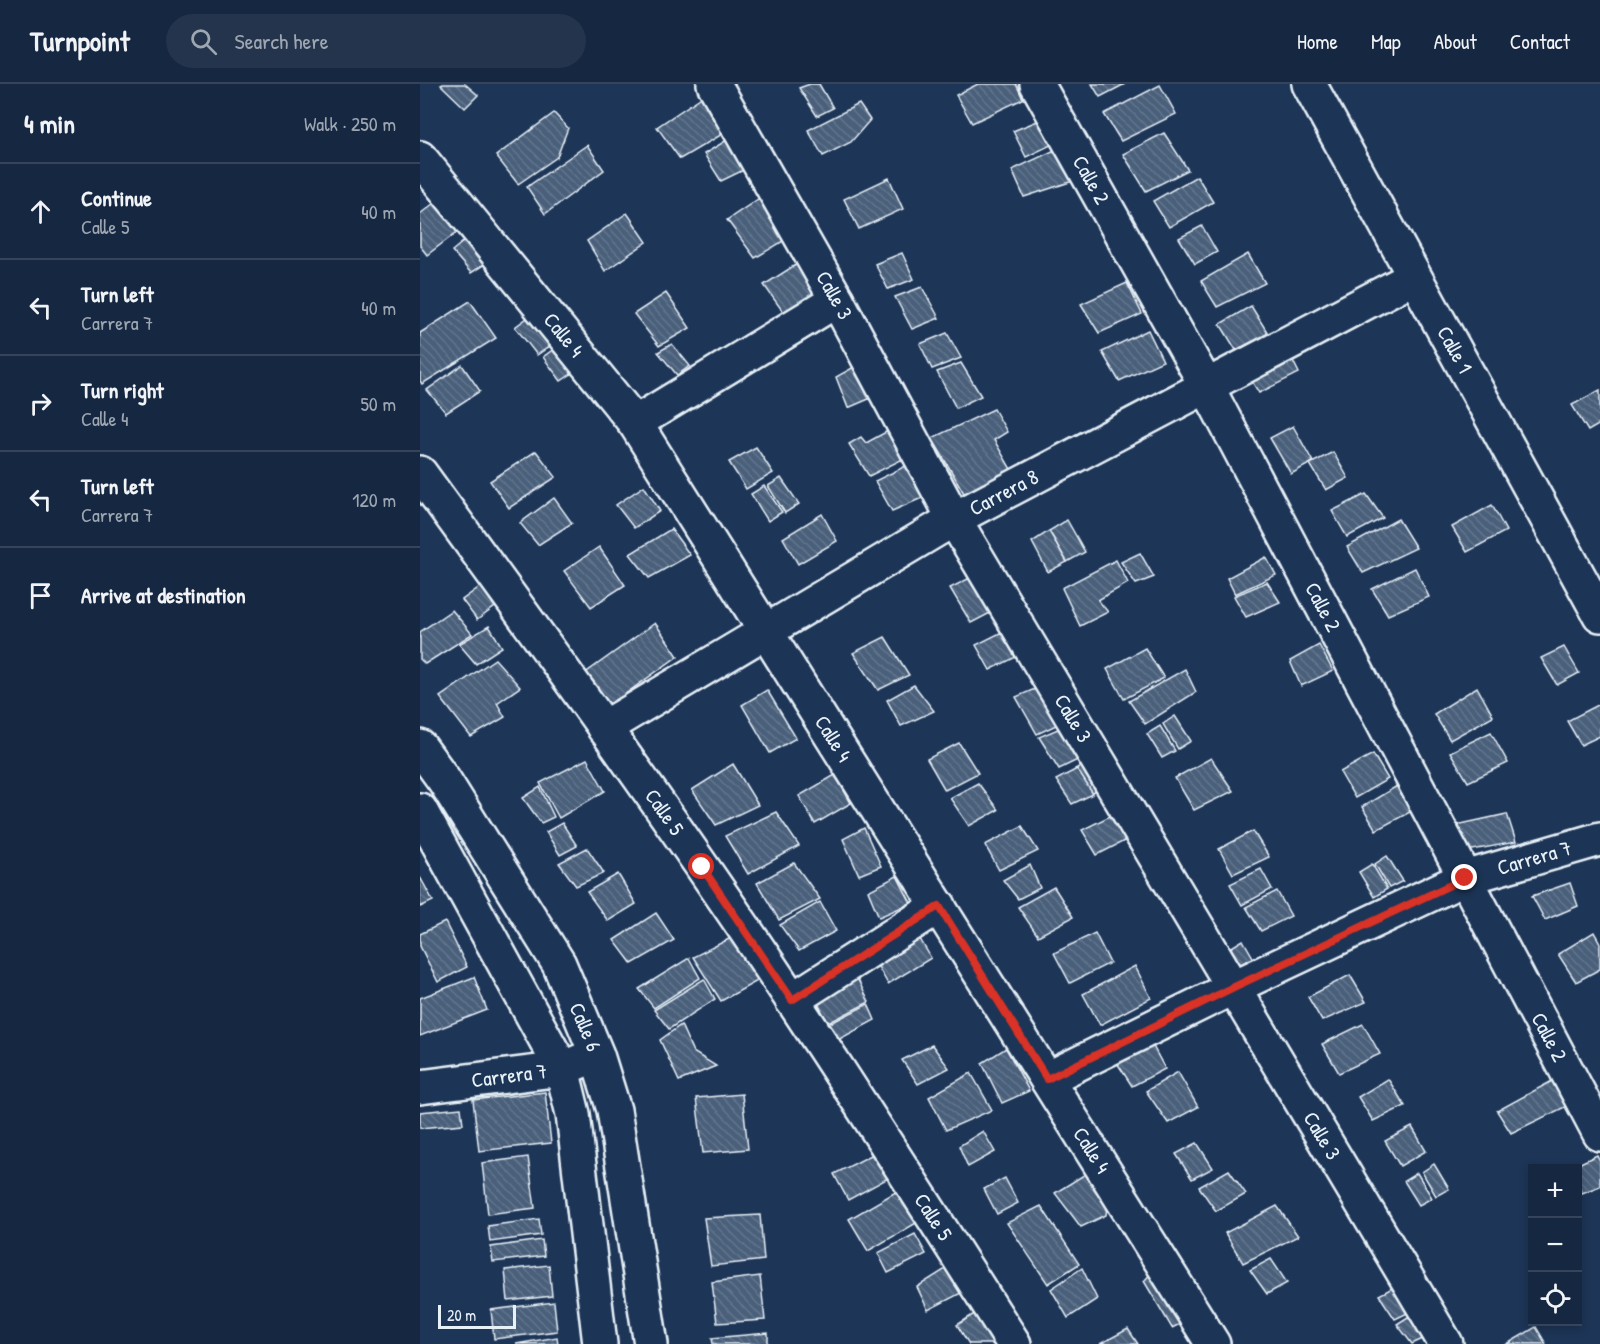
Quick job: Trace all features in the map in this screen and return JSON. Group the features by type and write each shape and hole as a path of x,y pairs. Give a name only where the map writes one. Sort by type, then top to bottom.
{"street":[{"name":"Calle 3","path":"714,84 837,300 954,519 1446,1344"},
{"name":"Calle 2","path":"1037,84 1206,385 1600,1134"},
{"name":"Calle 1","path":"1309,84 1600,615"},
{"name":"Calle 4","path":"420,158 635,423 1213,1344"},
{"name":"Carrera 8","path":"604,728 954,519 1414,278"},
{"path":"635,423 837,300"},
{"name":"Calle 5","path":"420,473 604,728 792,1000 1014,1344"},
{"name":"Calle 6","path":"420,747 444,780 559,964 597,1055 614,1110 651,1344"},
{"name":"Calle 6","path":"420,810 562,1069 573,1114 600,1344"},
{"name":"Carrera 7","path":"1047,1079 1234,987 1465,878 1600,839"},
{"path":"792,1000 939,906"},
{"name":"Carrera 7","path":"420,1088 562,1069 597,1055"}],"building":[{"path":"465,84 478,95 465,108 441,85"},
{"path":"819,84 833,108 817,116 799,88"},
{"path":"978,84 1016,84 1023,99 972,123 956,95"},
{"path":"1092,84 1125,84 1100,97"},
{"path":"1160,85 1176,114 1121,141 1104,114"},
{"path":"706,94 726,132 680,159 657,127"},
{"path":"859,104 870,120 851,142 823,156 808,130"},
{"path":"554,113 568,128 557,157 518,184 496,156"},
{"path":"1040,120 1051,145 1026,157 1013,131"},
{"path":"1164,133 1188,170 1146,191 1123,154"},
{"path":"732,137 752,166 721,181 704,154"},
{"path":"587,145 604,170 545,214 527,187"},
{"path":"1057,149 1073,181 1024,197 1012,170"},
{"path":"1197,176 1213,202 1169,227 1153,201"},
{"path":"889,178 903,209 859,229 844,199"},
{"path":"764,195 790,237 755,258 727,220"},
{"path":"443,196 465,226 427,255 420,246 420,214"},
{"path":"627,213 647,242 605,271 587,241"},
{"path":"1202,226 1217,252 1195,264 1179,238"},
{"path":"475,232 494,258 471,273 452,251"},
{"path":"902,253 914,279 888,289 875,264"},
{"path":"1248,254 1265,283 1217,307 1201,281"},
{"path":"803,260 823,289 784,313 764,285"},
{"path":"1127,283 1142,314 1099,333 1081,304"},
{"path":"922,287 939,318 912,329 895,297"},
{"path":"666,293 690,328 659,346 634,314"},
{"path":"470,301 496,338 422,384 420,381 420,333"},
{"path":"1251,306 1269,335 1236,350 1220,324"},
{"path":"538,310 560,339 537,355 515,327"},
{"path":"1148,330 1163,361 1119,381 1102,352"},
{"path":"947,333 961,358 932,369 920,344"},
{"path":"562,343 580,368 561,381 543,357"},
{"path":"1284,343 1299,373 1259,393 1243,367"},
{"path":"672,344 690,366 677,375 658,352"},
{"path":"863,362 878,395 848,408 836,377"},
{"path":"961,363 981,396 956,408 937,372"},
{"path":"462,365 480,391 446,413 427,390"},
{"path":"1600,390 1600,424 1588,431 1572,405"},
{"path":"994,409 1007,432 994,440 1015,476 965,495 932,438"},
{"path":"897,426 911,455 869,476 849,444 861,437 866,443"},
{"path":"1293,426 1313,462 1291,474 1270,438"},
{"path":"756,447 773,473 746,489 729,462"},
{"path":"536,451 556,477 509,508 490,481"},
{"path":"1333,452 1348,478 1326,490 1310,464"},
{"path":"916,461 931,494 892,511 875,481"},
{"path":"781,478 799,504 785,513 768,486"},
{"path":"644,486 660,511 634,528 616,505"},
{"path":"764,486 782,512 768,521 751,494"},
{"path":"1366,494 1383,518 1347,537 1332,511"},
{"path":"554,498 572,523 538,545 520,523"},
{"path":"1492,505 1506,531 1467,552 1452,527"},
{"path":"822,514 837,541 798,564 783,538"},
{"path":"1398,519 1416,548 1363,573 1347,547"},
{"path":"1067,520 1085,552 1067,562 1049,531"},
{"path":"671,529 690,555 649,578 630,554"},
{"path":"1049,531 1067,562 1048,572 1032,542"},
{"path":"599,547 625,585 591,607 564,571"},
{"path":"1140,553 1154,577 1136,584 1121,562"},
{"path":"1266,557 1276,575 1235,594 1227,578"},
{"path":"1116,560 1128,583 1098,600 1108,612 1080,626 1062,588"},
{"path":"1415,568 1429,597 1388,615 1372,589"},
{"path":"980,573 1000,608 971,623 950,588"},
{"path":"1267,582 1280,602 1246,617 1234,596"},
{"path":"481,586 495,607 477,620 462,600"},
{"path":"452,610 472,634 425,664 420,659 420,632"},
{"path":"655,623 678,656 607,707 584,674"},
{"path":"489,626 502,647 476,664 459,644"},
{"path":"1014,626 1030,650 990,670 976,645"},
{"path":"885,637 909,675 878,690 853,653"},
{"path":"1319,645 1333,671 1301,686 1290,661"},
{"path":"1564,647 1579,673 1557,685 1541,658"},
{"path":"1145,648 1164,678 1124,699 1107,669"},
{"path":"495,659 520,687 497,703 505,717 471,737 440,697"},
{"path":"1185,669 1196,692 1145,724 1129,701"},
{"path":"1049,683 1067,720 1037,734 1016,697"},
{"path":"914,685 934,711 901,726 887,700"},
{"path":"1477,687 1493,716 1450,740 1434,714"},
{"path":"767,690 796,738 770,753 742,705"},
{"path":"1600,704 1600,736 1581,745 1567,721"},
{"path":"1175,716 1191,741 1178,749 1163,724"},
{"path":"1072,723 1090,754 1059,769 1039,737"},
{"path":"1160,726 1175,751 1162,758 1147,734"},
{"path":"1491,732 1508,763 1468,782 1450,752"},
{"path":"959,743 978,773 945,790 927,759"},
{"path":"1373,754 1388,779 1355,798 1340,772"},
{"path":"1096,758 1112,783 1091,794 1075,769"},
{"path":"1211,758 1233,791 1194,810 1175,778"},
{"path":"587,759 605,791 559,818 540,783"},
{"path":"733,764 758,805 716,825 692,790"},
{"path":"1077,769 1093,794 1072,804 1056,780"},
{"path":"835,775 851,803 815,824 799,796"},
{"path":"978,783 998,810 969,826 950,798"},
{"path":"1397,786 1412,811 1376,830 1362,807"},
{"path":"540,787 554,817 541,823 523,798"},
{"path":"1120,811 1136,835 1097,855 1082,830"},
{"path":"776,812 799,846 748,874 725,836"},
{"path":"1507,814 1516,842 1462,852 1456,825"},
{"path":"562,823 577,846 560,855 546,832"},
{"path":"1022,826 1038,851 999,870 985,845"},
{"path":"864,828 881,866 859,875 843,839"},
{"path":"1253,831 1269,857 1233,874 1219,849"},
{"path":"587,848 604,873 576,886 559,863"},
{"path":"1387,856 1403,881 1389,888 1375,864"},
{"path":"794,863 820,899 779,920 757,883"},
{"path":"1372,864 1387,889 1374,897 1359,872"},
{"path":"1030,865 1040,888 1018,899 1003,880"},
{"path":"1261,869 1272,889 1242,905 1230,884"},
{"path":"618,874 636,904 608,921 587,892"},
{"path":"897,876 911,903 879,917 868,891"},
{"path":"420,877 433,901 420,907"},
{"path":"1570,883 1578,906 1545,920 1532,896"},
{"path":"1054,887 1073,917 1038,936 1018,907"},
{"path":"1277,891 1291,916 1261,931 1246,907"},
{"path":"820,902 836,931 799,951 780,925"},
{"path":"656,913 674,940 632,964 614,940"},
{"path":"445,922 467,967 438,982 420,946 420,934"},
{"path":"916,932 931,958 888,984 873,958"},
{"path":"1594,932 1600,943 1600,969 1576,982 1558,954"},
{"path":"1095,933 1110,963 1070,983 1054,953"},
{"path":"733,937 761,979 721,1001 693,957"},
{"path":"1243,940 1258,966 1245,973 1230,948"},
{"path":"689,958 700,978 654,1008 639,989"},
{"path":"1135,966 1151,998 1100,1025 1083,994"},
{"path":"853,970 869,1002 828,1023 813,994"},
{"path":"1350,975 1366,1002 1322,1021 1308,997"},
{"path":"474,977 487,1010 420,1036 420,998"},
{"path":"704,979 715,999 669,1029 654,1010"},
{"path":"868,1004 875,1020 836,1041 829,1024"},
{"path":"1363,1024 1380,1054 1339,1073 1322,1044"},
{"path":"681,1025 693,1052 716,1066 679,1081 660,1040"},
{"path":"1147,1035 1165,1069 1132,1086 1112,1055"},
{"path":"932,1045 949,1068 918,1084 902,1060"},
{"path":"1006,1048 1029,1091 1002,1103 982,1063"},
{"path":"1178,1072 1198,1107 1168,1123 1146,1091"},
{"path":"971,1073 992,1110 946,1130 929,1097"},
{"path":"1388,1079 1405,1106 1373,1121 1358,1097"},
{"path":"1554,1080 1569,1105 1511,1133 1497,1111"},
{"path":"545,1092 551,1143 479,1151 473,1100"},
{"path":"742,1094 748,1149 703,1153 696,1098"},
{"path":"461,1108 463,1124 420,1128 420,1112"},
{"path":"1412,1127 1426,1151 1400,1166 1385,1141"},
{"path":"983,1131 995,1152 968,1167 959,1146"},
{"path":"1197,1143 1213,1168 1192,1179 1176,1154"},
{"path":"879,1151 892,1176 848,1200 834,1174"},
{"path":"1597,1155 1600,1161 1600,1186 1582,1193 1582,1164 1578,1164"},
{"path":"528,1157 535,1208 488,1214 482,1163"},
{"path":"1434,1164 1449,1189 1436,1196 1422,1172"},
{"path":"1095,1168 1109,1189 1106,1215 1081,1227 1055,1193"},
{"path":"1229,1170 1246,1194 1216,1211 1199,1187"},
{"path":"1417,1173 1432,1198 1419,1205 1404,1181"},
{"path":"1005,1178 1018,1203 997,1214 984,1189"},
{"path":"906,1186 925,1218 868,1251 849,1219"},
{"path":"1041,1206 1079,1264 1048,1284 1007,1223"},
{"path":"1277,1206 1298,1236 1243,1263 1225,1233"},
{"path":"760,1215 764,1260 711,1266 704,1218"},
{"path":"539,1219 541,1235 490,1242 488,1226"},
{"path":"915,1234 926,1254 888,1273 878,1253"},
{"path":"542,1240 544,1256 493,1262 491,1247"},
{"path":"1271,1259 1287,1283 1267,1294 1250,1270"},
{"path":"549,1265 552,1296 508,1301 505,1270"},
{"path":"952,1265 965,1291 928,1310 917,1287"},
{"path":"1082,1268 1097,1299 1068,1318 1051,1289"},
{"path":"1155,1269 1186,1321 1172,1328 1144,1281"},
{"path":"760,1276 765,1320 717,1323 712,1282"},
{"path":"1400,1284 1416,1309 1395,1319 1379,1295"},
{"path":"554,1302 557,1331 494,1339 491,1310"},
{"path":"1422,1308 1438,1332 1412,1344 1397,1324"},
{"path":"982,1309 1001,1344 969,1344 957,1325"},
{"path":"1536,1327 1546,1344 1507,1344"},
{"path":"1128,1329 1138,1344 1100,1344"},
{"path":"768,1333 768,1344 713,1344 712,1338"},
{"path":"557,1337 558,1344 516,1344"}],"route":[{"path":"702,867 792,1000 939,906 1047,1079 1234,987 1465,878"}]}
